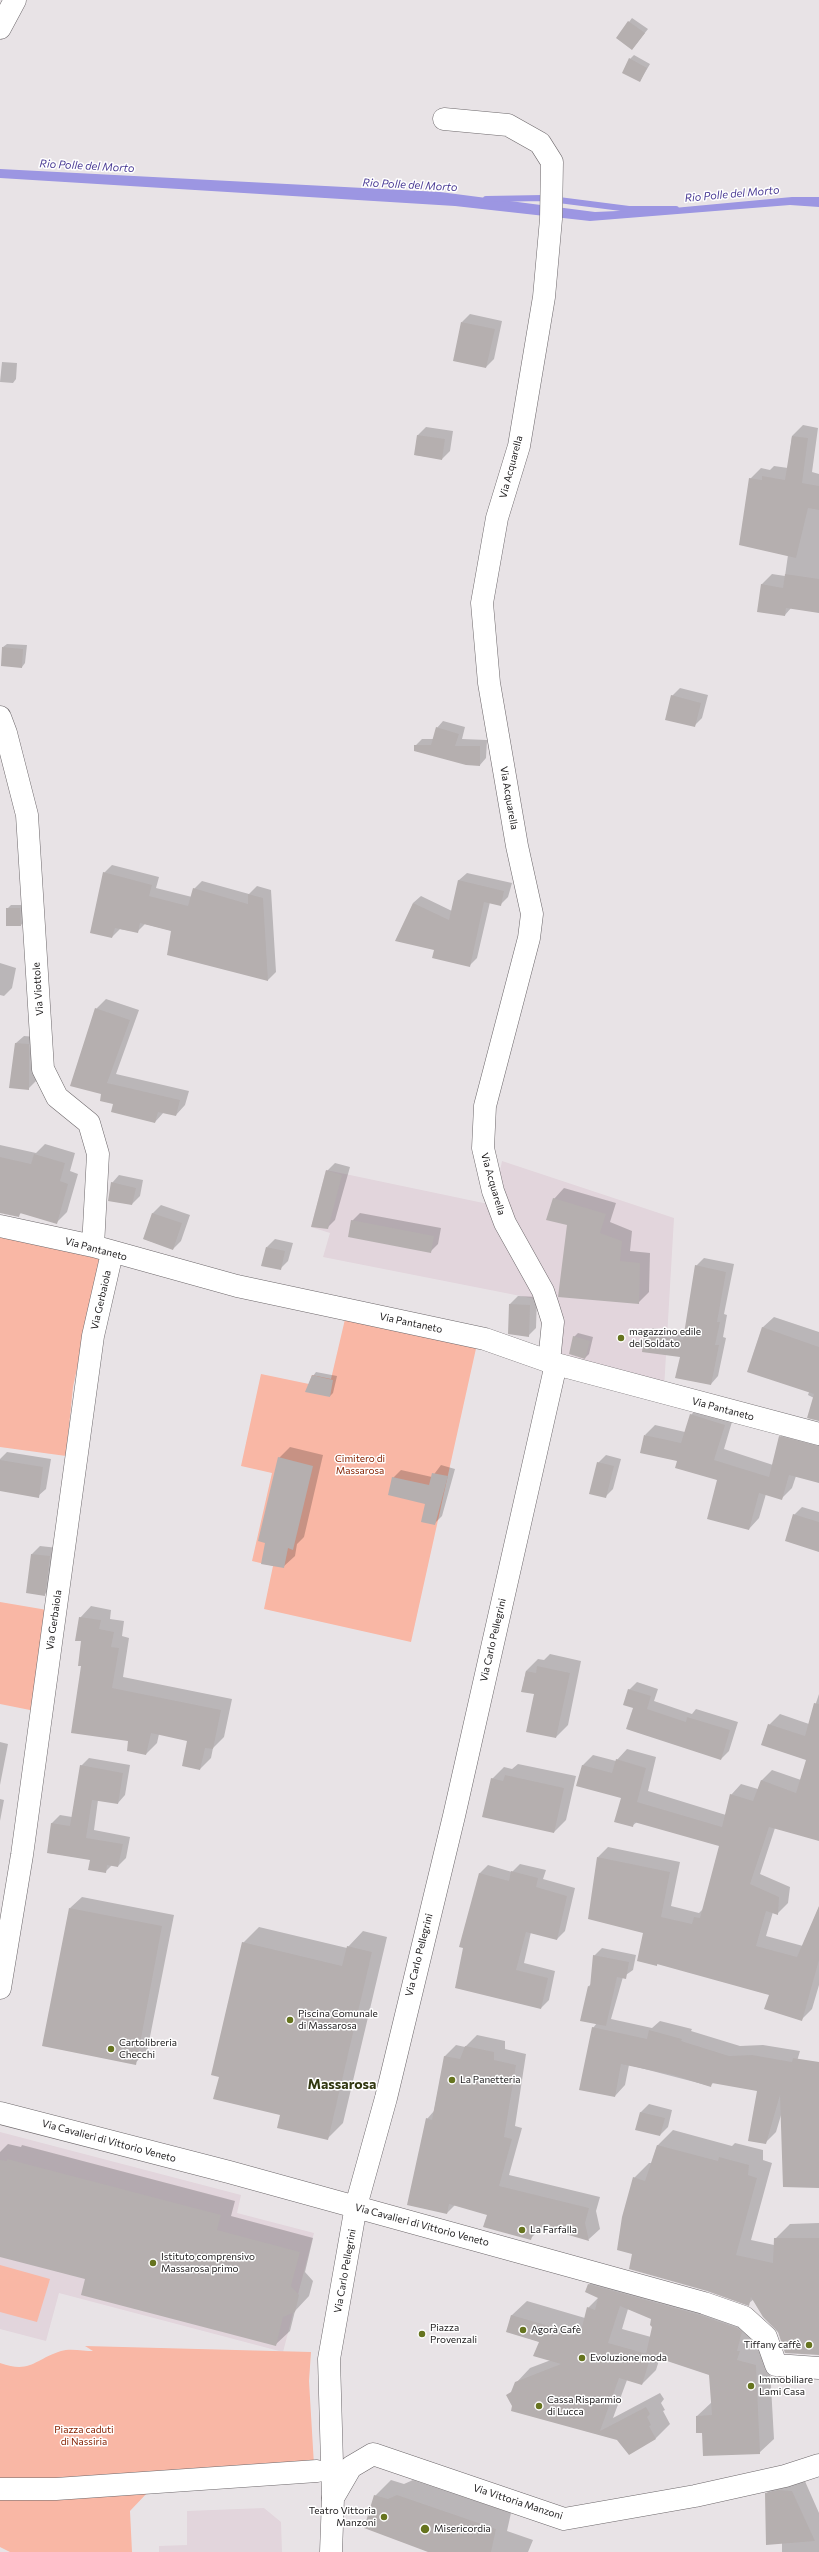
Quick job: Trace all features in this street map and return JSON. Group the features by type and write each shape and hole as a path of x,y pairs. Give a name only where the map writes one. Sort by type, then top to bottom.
{"street":[{"path":"0,28 15,0"},
{"name":"Via Acquarella","path":"444,119 508,125 540,143 552,162 551,219 544,297 519,446 497,518 482,603 489,683 517,846 532,914 529,938 484,1106 483,1148 493,1191 505,1223 543,1292 548,1306 553,1322 553,1363"},
{"name":"Via Viottole","path":"0,717 6,733 27,815 43,1069 57,1097 89,1123 98,1154 102,1250"},
{"name":"Via Pantaneto","path":"0,1226 102,1250 237,1286 485,1339 553,1363 819,1434"},
{"name":"Via Gerbaiola","path":"0,1988 22,1855 93,1336 102,1250"},
{"name":"Via Carlo Pellegrini","path":"331,2552 333,2498 330,2359 356,2206 386,2098 454,1816 553,1363"},
{"name":"Via Cavalieri di Vittorio Veneto","path":"0,2112 356,2206 731,2312 744,2317 766,2337 776,2365 819,2368"},
{"name":"Via Vittoria Manzoni","path":"333,2498 351,2467 372,2454 564,2519 723,2490 785,2476 819,2465"},
{"path":"0,2489 56,2489 317,2471"}],"shaded area":[{"path":"0,169 440,192 595,212 663,209 792,197 819,197 819,207 790,205 590,221 455,206 0,178"},
{"path":"502,1161 674,1218 664,1389 560,1357 556,1303 323,1257 330,1233 311,1227 326,1170 493,1205"},
{"name":"Istituto comprensivo Massarosa primo","path":"0,2132 241,2195 237,2213 314,2233 283,2352 59,2293 46,2341 0,2329"},
{"path":"264,2508 281,2522 282,2552 159,2552 159,2546 187,2545 187,2511"}],"green space":[{"path":"0,1234 101,1258 73,1387 66,1456 0,1447"},
{"name":"Cimitero di Massarosa","path":"346,1315 477,1344 411,1642 264,1609 273,1566 252,1561 272,1473 241,1466 261,1374 309,1384 312,1375 331,1379"},
{"path":"0,1602 53,1611 35,1711 0,1704"},
{"path":"0,2265 50,2279 37,2322 0,2312"},
{"name":"Piazza caduti di Nassiria","path":"85,2346 311,2352 309,2381 315,2482 148,2492 130,2511 132,2552 10,2552 0,2547 0,2363 19,2367 32,2364 52,2354 65,2350 93,2351"}],"building":[{"path":"628,21 645,33 632,50 616,38"},
{"path":"629,58 647,68 640,82 622,73"},
{"path":"461,322 495,329 486,368 453,361"},
{"path":"417,435 445,439 442,460 414,455"},
{"path":"792,436 808,438 802,483 819,486 819,510 808,508 796,558 739,545 749,478 762,480 762,476 785,480"},
{"path":"785,574 819,579 819,613 786,608 785,616 757,612 761,584 783,588"},
{"path":"2,647 23,649 22,668 1,666"},
{"path":"671,695 701,703 695,727 665,720"},
{"path":"436,727 459,734 455,746 480,746 480,766 466,765 414,751 414,745 431,745"},
{"path":"103,872 152,885 149,896 188,906 193,888 248,904 248,894 263,898 268,981 167,955 171,931 140,923 138,933 115,928 112,938 90,933"},
{"path":"458,880 504,891 501,906 484,902 470,967 432,958 434,950 395,941 413,903 449,920"},
{"path":"6,908 20,908 21,926 6,926"},
{"path":"95,1008 130,1020 107,1083 180,1100 176,1116 158,1112 155,1123 111,1112 113,1104 100,1101 101,1094 70,1086"},
{"path":"15,1043 29,1044 29,1090 9,1088"},
{"path":"34,1154 65,1163 60,1181 68,1184 57,1224 20,1213 19,1217 0,1213 0,1157 31,1164"},
{"path":"326,1170 342,1175 328,1229 311,1227"},
{"path":"111,1182 136,1188 132,1205 108,1201"},
{"path":"553,1198 606,1214 600,1233 622,1241 620,1261 640,1263 639,1304 558,1297 567,1225 546,1220"},
{"path":"152,1213 182,1223 173,1250 143,1239"},
{"path":"351,1220 434,1236 431,1253 348,1237"},
{"path":"266,1247 285,1251 281,1270 261,1266"},
{"path":"695,1265 726,1272 717,1322 720,1322 715,1345 719,1345 711,1385 675,1378 680,1357 642,1352 644,1335 683,1340"},
{"path":"509,1304 530,1305 529,1337 508,1334"},
{"path":"762,1327 819,1347 819,1421 807,1418 814,1394 747,1372"},
{"path":"573,1336 590,1341 585,1359 569,1354"},
{"path":"312,1375 333,1380 330,1397 305,1392"},
{"path":"690,1414 725,1425 714,1460 769,1477 779,1436 819,1446 819,1483 789,1475 782,1500 759,1493 749,1530 707,1519 717,1480 675,1468 677,1461 640,1453 644,1435 681,1443"},
{"path":"278,1457 313,1466 293,1550 288,1548 284,1568 261,1564 265,1543 258,1541"},
{"path":"0,1460 43,1467 39,1498 0,1491"},
{"path":"597,1462 614,1466 606,1498 589,1494"},
{"path":"432,1473 448,1476 435,1525 421,1522 425,1504 388,1495 392,1477 429,1485"},
{"path":"793,1514 819,1522 819,1552 785,1541"},
{"path":"31,1554 50,1556 45,1596 26,1593"},
{"path":"79,1617 101,1620 99,1629 114,1632 111,1647 119,1648 112,1688 221,1710 213,1749 205,1748 200,1770 182,1766 187,1741 151,1733 146,1755 127,1751 128,1741 71,1733 81,1666 78,1666 81,1641 75,1641"},
{"path":"537,1666 570,1673 556,1738 526,1732 534,1694 521,1692 526,1671 536,1673"},
{"path":"628,1689 651,1696 647,1709 686,1722 687,1717 730,1730 721,1760 626,1729 633,1708 623,1705"},
{"path":"814,1703 819,1704 819,1841 769,1827 750,1884 779,1897 778,1915 766,1911 756,1946 797,1957 819,1906 819,1960 802,2021 764,2009 769,1995 657,1964 657,1966 637,1961 643,1933 588,1919 597,1857 670,1872 661,1917 692,1924 694,1917 700,1918 719,1846 634,1822 633,1827 614,1822 621,1798 576,1786 582,1765 612,1773 616,1759 646,1768 637,1802 722,1827 730,1794 753,1801 761,1780 796,1793 806,1760 761,1745 768,1724 805,1736"},
{"path":"80,1765 123,1773 118,1804 92,1800 86,1838 123,1844 118,1867 107,1865 106,1873 88,1870 90,1860 47,1853 51,1823 70,1826"},
{"path":"505,1775 564,1788 554,1833 482,1817 491,1778 503,1781"},
{"path":"511,1871 538,1878 536,1887 567,1896 557,1940 526,1932 516,1970 548,1978 541,2009 455,1988 463,1948 459,1947 479,1873 509,1881"},
{"path":"69,1908 162,1926 136,2065 42,2046"},
{"name":"Piscina Comunale di Massarosa","path":"242,1942 342,1966 347,1946 372,1952 328,2140 277,2128 280,2115 213,2099 219,2077 211,2075"},
{"path":"593,1955 629,1962 626,1979 617,1977 606,2026 580,2021 588,1986 590,1987"},
{"path":"592,2027 647,2039 649,2030 682,2039 681,2041 729,2056 752,2055 792,2062 793,2058 819,2062 819,2188 783,2187 780,2095 766,2144 748,2141 757,2091 712,2083 711,2087 673,2075 621,2064 615,2097 579,2090"},
{"path":"465,2046 494,2052 494,2060 516,2065 504,2137 512,2139 499,2186 589,2208 585,2223 589,2241 535,2225 531,2240 483,2227 487,2215 449,2204 447,2214 407,2205 426,2118 432,2120 444,2056 460,2059"},
{"path":"640,2112 665,2118 660,2136 635,2130"},
{"path":"657,2145 718,2161 719,2157 749,2165 748,2175 757,2178 736,2255 773,2263 774,2238 819,2238 819,2355 785,2353 778,2332 763,2317 751,2297 749,2306 707,2291 629,2269 632,2254 617,2250 622,2217 633,2177 645,2181"},
{"name":"Istituto comprensivo Massarosa primo","path":"7,2159 221,2215 217,2230 300,2252 291,2286 299,2295 295,2312 283,2317 276,2346 81,2295 85,2279 0,2257 0,2160 7,2161"},
{"path":"588,2284 700,2315 737,2328 742,2332 737,2351 740,2351 737,2360 756,2365 760,2454 703,2456 702,2433 696,2433 696,2416 712,2415 709,2375 651,2356 642,2385 619,2378 600,2431 646,2407 650,2414 647,2417 651,2425 649,2426 656,2439 629,2455 617,2440 511,2411 512,2406 506,2395 511,2392 515,2382 561,2364 533,2356 539,2342 506,2332 511,2315 580,2335 587,2307 595,2310 598,2298 585,2292","holes":["620,2306 651,2319 650,2325 652,2327 646,2354 608,2343"]},
{"path":"779,2490 792,2491 815,2541 766,2545 765,2493"},
{"path":"374,2495 388,2499 397,2495 496,2529 491,2552 428,2552 364,2528"}],"waterway":[{"name":"Rio Polle del Morto","path":"486,199 543,198 629,209 676,209"}],"place":[{"name":"magazzino edile del Soldato","path":"621,1338"},
{"name":"Piscina Comunale di Massarosa","path":"290,2020"},
{"name":"Cartolibreria Checchi","path":"111,2049"},
{"name":"La Panetteria","path":"452,2080"},
{"name":"La Farfalla","path":"522,2230"},
{"name":"Istituto comprensivo Massarosa primo","path":"153,2263"},
{"name":"Agorà Cafè","path":"523,2330"},
{"name":"Piazza Provenzali","path":"422,2334"},
{"name":"Tiffany caffè","path":"809,2345"},
{"name":"Evoluzione moda","path":"582,2358"},
{"name":"Immobiliare Lami Casa","path":"751,2386"},
{"name":"Cassa Risparmio di Lucca","path":"539,2406"},
{"name":"Teatro Vittoria Manzoni","path":"384,2517"},
{"name":"Misericordia","path":"425,2529"}],"district":[{"name":"Massarosa","path":"342,2084"}]}
